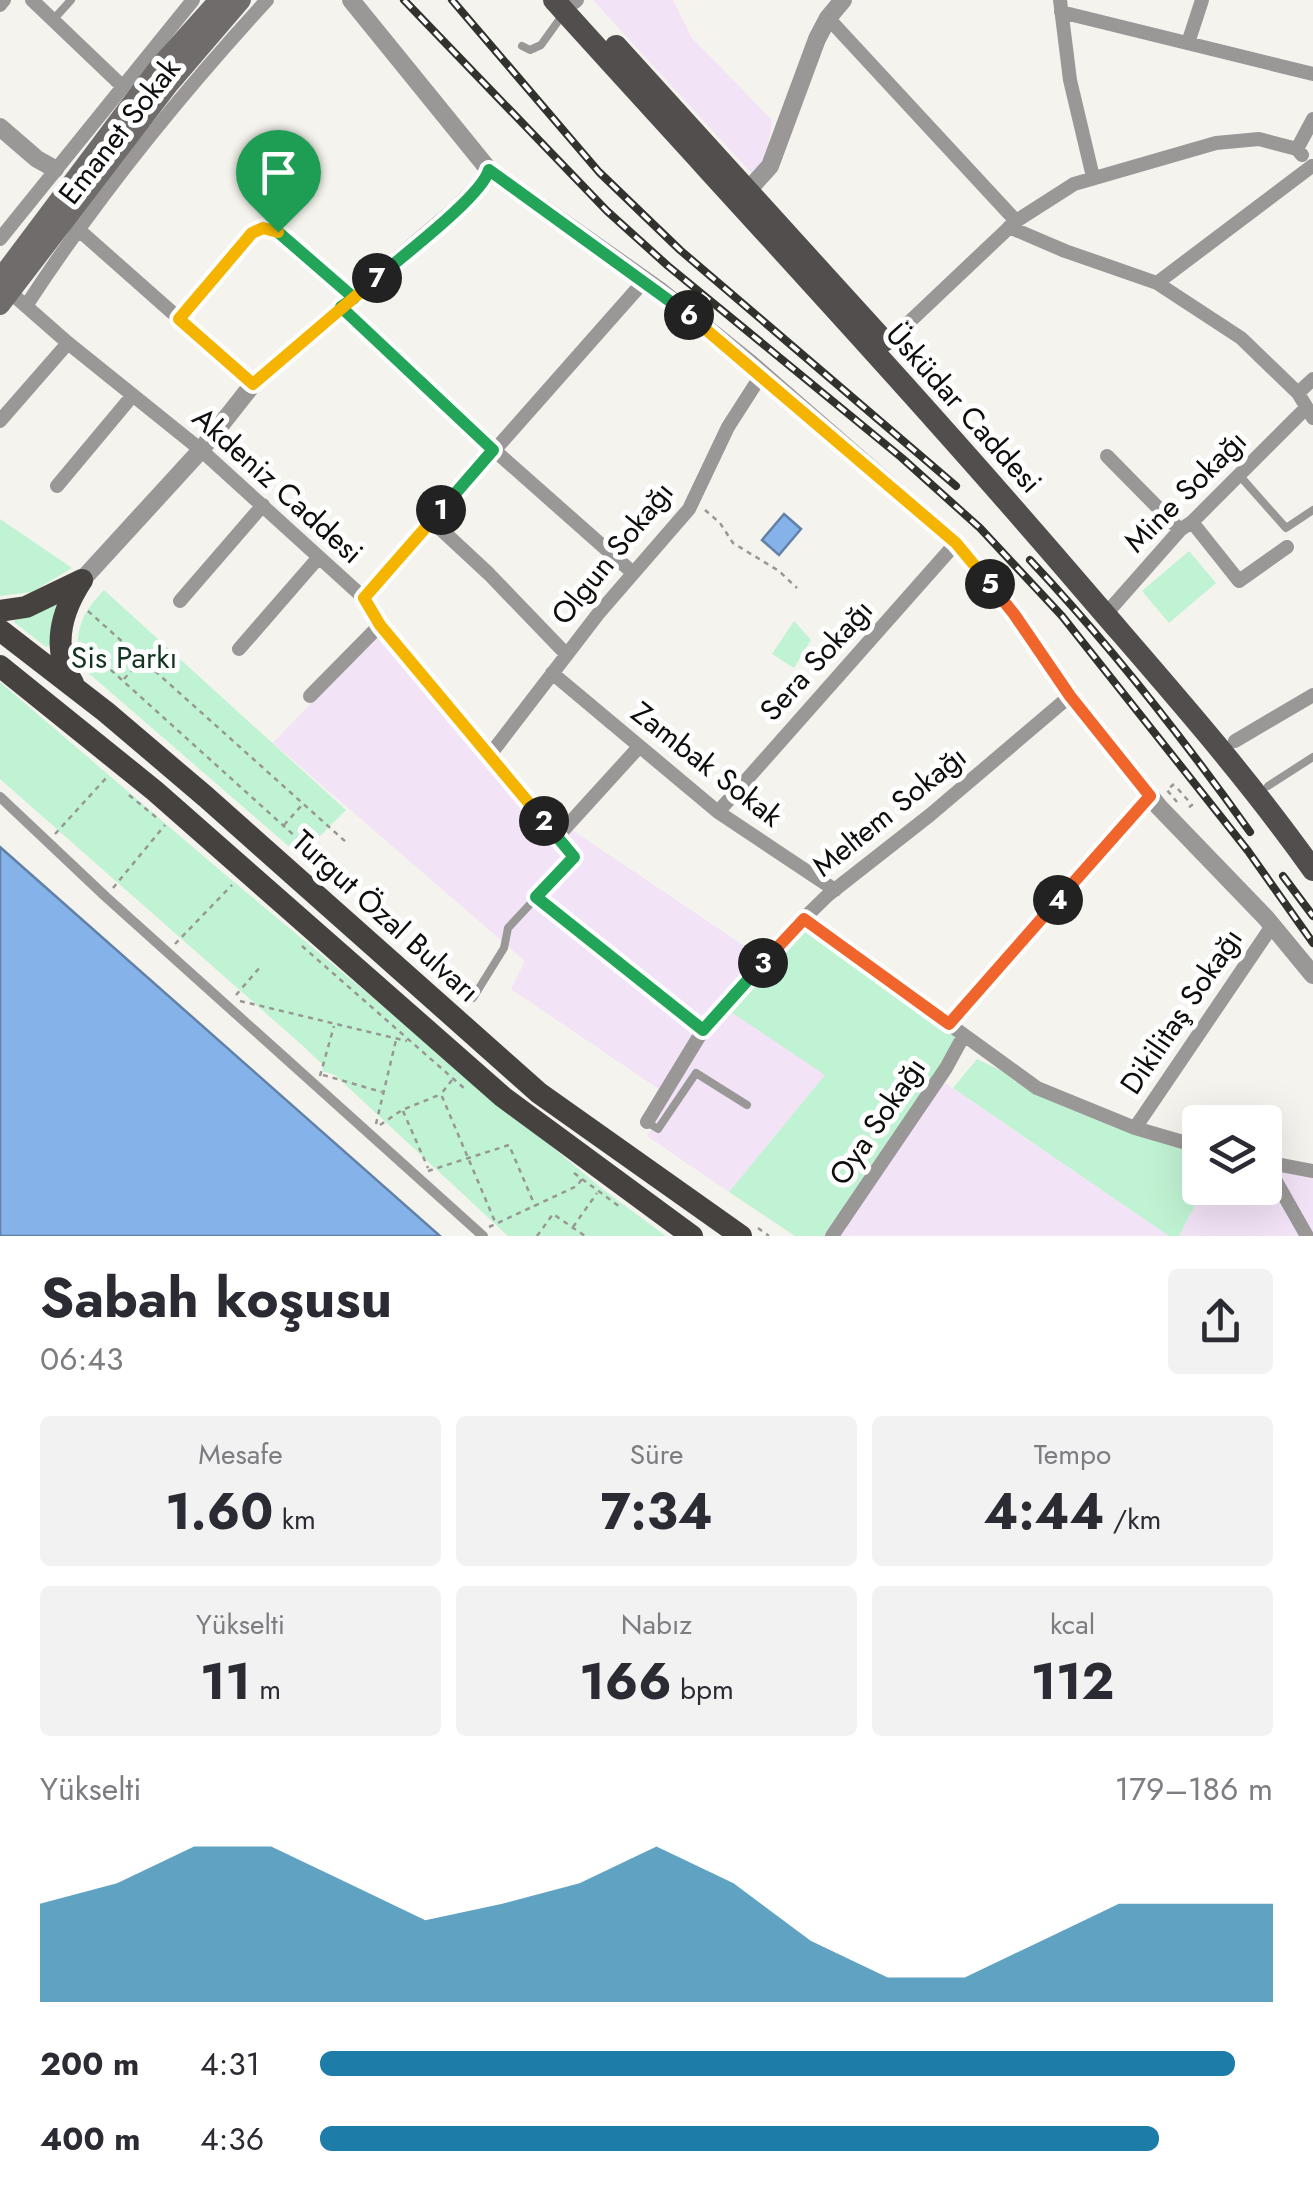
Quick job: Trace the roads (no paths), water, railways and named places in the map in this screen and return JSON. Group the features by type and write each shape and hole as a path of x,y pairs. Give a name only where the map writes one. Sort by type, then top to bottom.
{"highway":[{"path":"0,611 26,607 82,580"},
{"path":"77,688 63,668 60,652 68,603 82,580"},
{"name":"Turgut Özal Bulvarı","path":"0,630 77,688 248,833 539,1093 747,1230"},
{"name":"Turgut Özal Bulvarı","path":"0,666 155,791 503,1097 692,1236"}],"main road":[{"path":"9,296 159,67 219,0"},
{"path":"9,296 72,224 78,190 240,0"},
{"name":"Üsküdar Caddesi","path":"569,3 1109,609 1234,740 1313,846"},
{"name":"Üsküdar Caddesi","path":"1109,609 1313,870"}],"street":[{"path":"32,0 121,85"},
{"path":"0,238 193,0"},
{"name":"Emanet Sokak","path":"72,224 267,0"},
{"path":"351,0 489,170 645,280 762,374 956,543 1150,796 1272,926 1313,976"},
{"path":"742,196 770,166 793,99 828,18 843,0"},
{"path":"1188,43 1202,0"},
{"path":"1093,178 1070,80 1060,6 1313,74"},
{"path":"828,18 1012,224 1065,251 1157,283 1241,338 1298,393 1310,413"},
{"path":"1296,149 1313,118"},
{"path":"0,127 55,169"},
{"path":"881,349 1012,224 1074,184 1216,142 1259,140 1296,149 1312,167 1157,283"},
{"path":"82,580 201,450 253,384 458,208 487,178 489,170"},
{"path":"72,224 253,384"},
{"path":"364,598 645,280"},
{"name":"Akdeniz Caddesi","path":"9,296 201,450 364,598 380,625 557,837"},
{"path":"348,302 493,450 632,572"},
{"path":"0,421 68,344"},
{"name":"Olgun Sokağı","path":"490,756 566,654 688,509 728,427 762,374"},
{"path":"1298,393 1313,380"},
{"path":"57,486 133,395"},
{"name":"Mine Sokağı","path":"1109,609 1186,526 1310,413"},
{"path":"1107,456 1186,526 1239,581 1287,547"},
{"path":"180,601 263,505"},
{"path":"432,521 490,574 566,654"},
{"name":"Sera Sokağı","path":"718,812 956,543"},
{"path":"239,649 319,557"},
{"path":"310,696 380,625"},
{"name":"Zambak Sokak","path":"552,673 718,812 835,890"},
{"path":"1234,740 1313,695"},
{"name":"Meltem Sokağı","path":"647,1122 703,1030 804,919 1070,696"},
{"path":"557,837 638,748"},
{"path":"949,1024 1150,796"},
{"path":"0,797 480,1234"},
{"path":"536,897 703,1030"},
{"path":"804,919 1037,1088 1135,1128 1182,1142"},
{"name":"Dikilitaş Sokağı","path":"1135,1128 1272,926"},
{"name":"Oya Sokağı","path":"832,1236 946,1068 964,1035"},
{"path":"1282,1165 1313,1171"},
{"path":"1282,1192 1307,1236"}],"lane":[{"path":"53,20 71,0"},
{"path":"522,46 530,50 542,44 569,3"},
{"path":"179,319 252,233 263,228 278,232 348,302"},
{"path":"1239,475 1286,528 1313,510"},
{"path":"1268,786 1313,757"},
{"path":"473,998 504,948 508,928 574,857 557,837"},
{"path":"647,1122 658,1130 696,1073 747,1105"}],"water":[{"path":"784,514 801,529 779,555 762,540"},
{"path":"0,847 440,1236 0,1236"}],"railway":[{"path":"404,0 607,211 980,528 1062,616 1248,851 1313,943"},
{"path":"452,0 599,172 680,250 956,486"},
{"path":"1030,560 1144,692 1250,832"},
{"path":"1283,876 1313,916"}],"park label":[{"name":"Sis Parkı","path":"124,657"}]}
